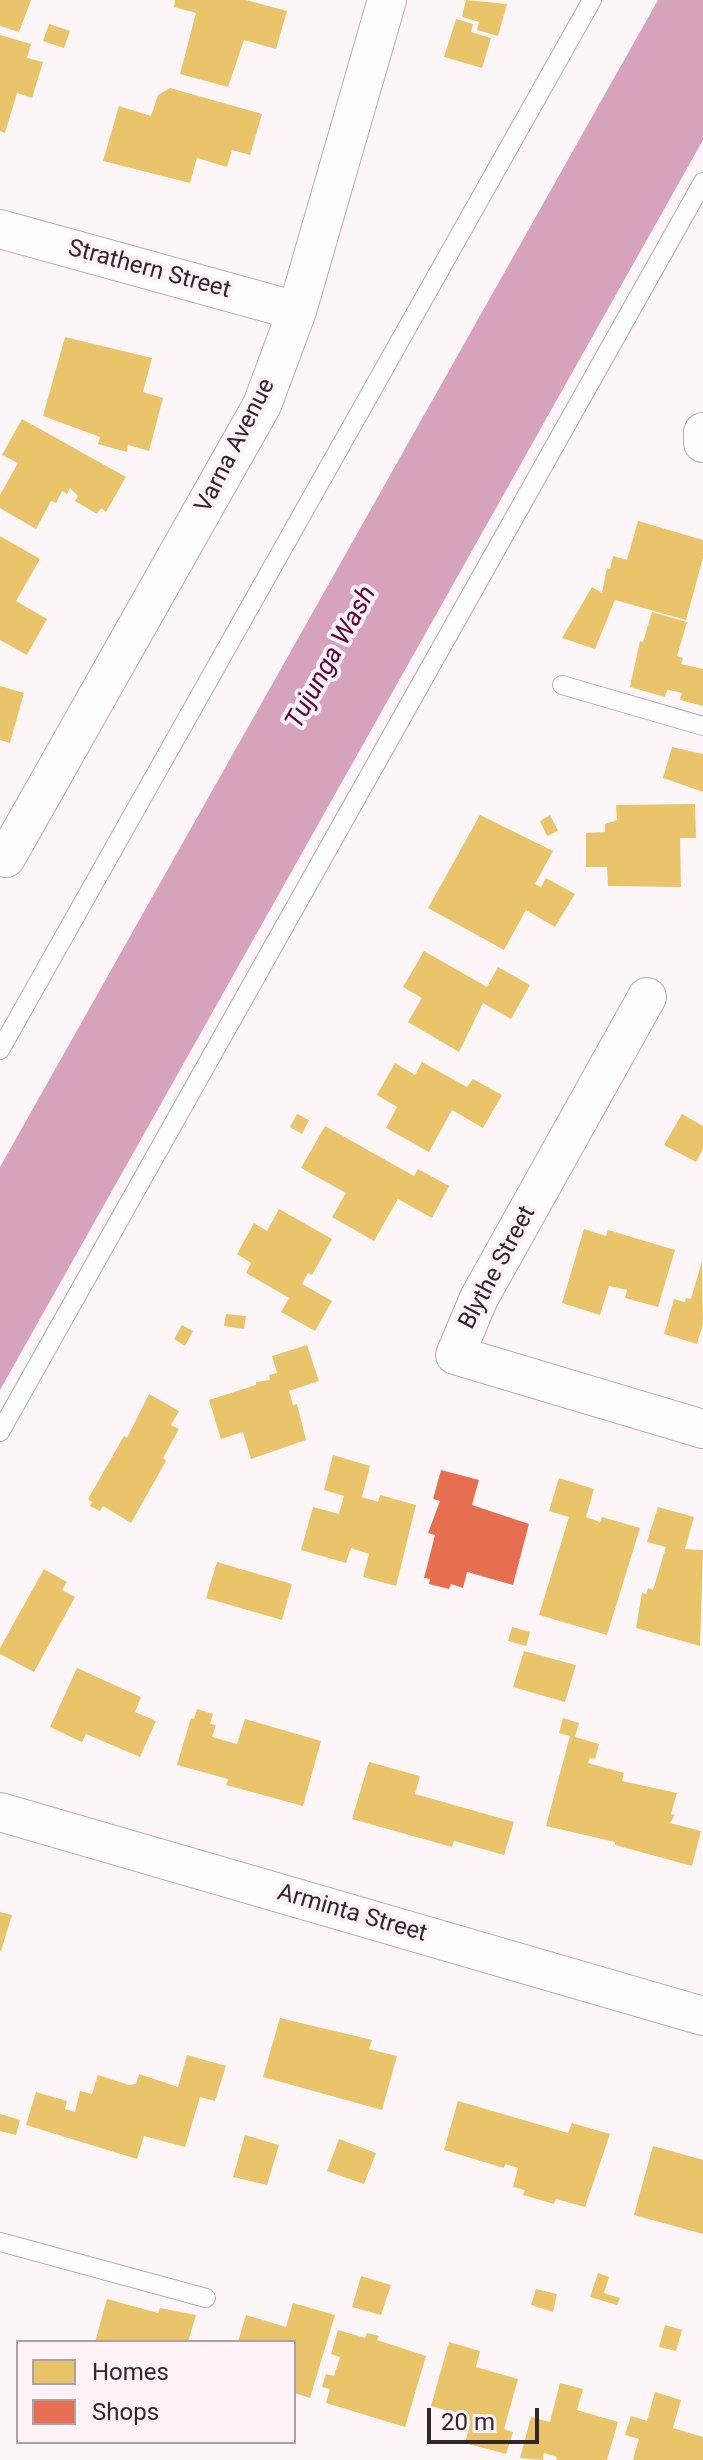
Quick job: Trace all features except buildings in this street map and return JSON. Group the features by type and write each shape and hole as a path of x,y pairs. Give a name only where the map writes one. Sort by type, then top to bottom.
{"street":[{"name":"Varna Avenue","path":"3,857 262,405 297,311 387,0"},
{"name":"Strathern Street","path":"0,229 297,311"},
{"path":"703,432 703,443"},
{"name":"Blythe Street","path":"647,997 479,1298 455,1355 703,1429"},
{"name":"Arminta Street","path":"0,1812 703,2016"}],"lane":[{"path":"0,1050 592,0"},
{"path":"0,1432 703,182"},
{"path":"562,685 703,726"},
{"path":"0,2242 206,2298"}],"water":[{"name":"Tujunga Wash","path":"658,0 703,0 703,140 0,1390 0,1167"}]}
